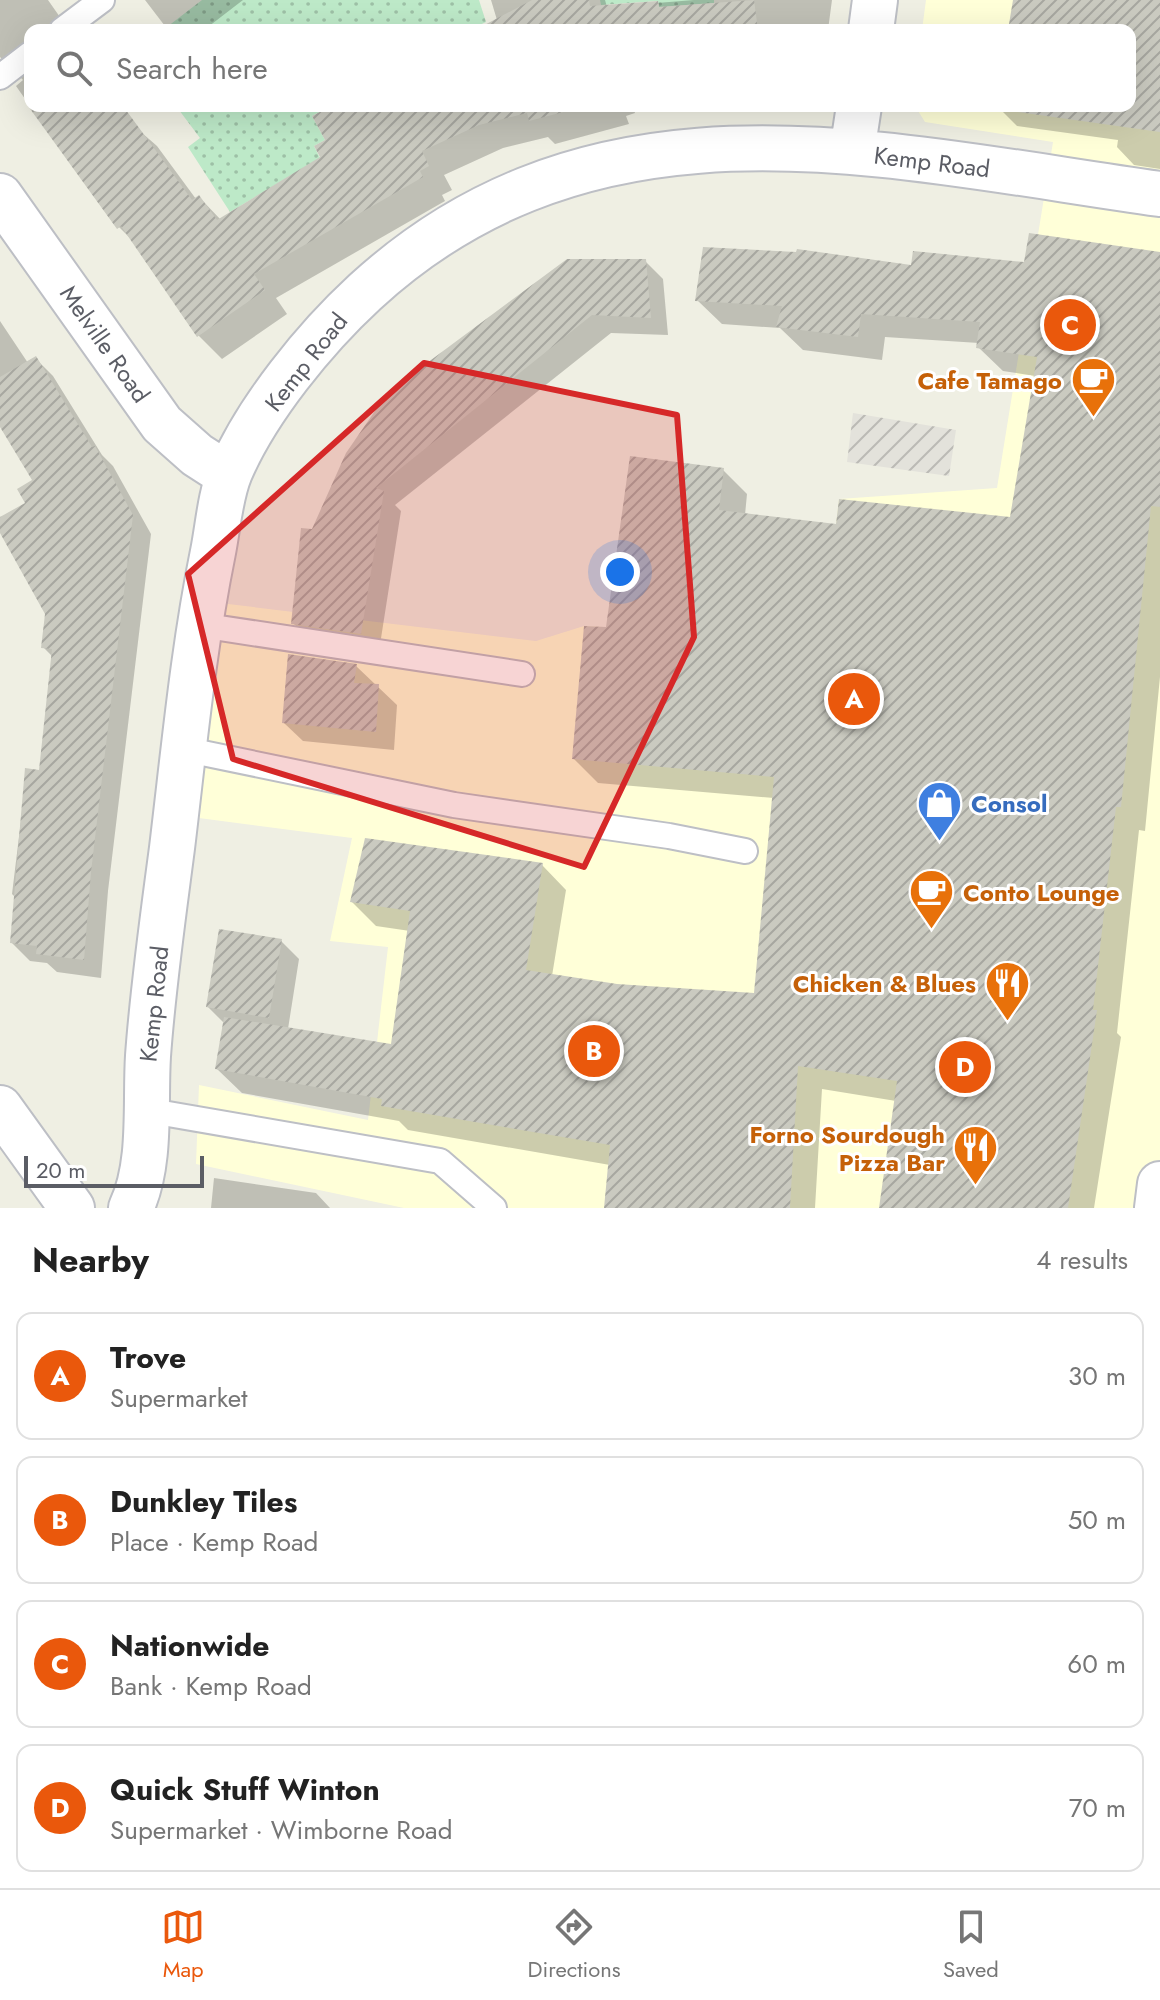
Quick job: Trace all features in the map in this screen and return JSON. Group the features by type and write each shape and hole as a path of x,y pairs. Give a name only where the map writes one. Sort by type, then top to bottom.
{"street":[{"path":"872,24 875,0"},
{"path":"852,152 858,112"},
{"name":"Kemp Road","path":"131,1208 142,1163 152,1004 183,749 200,625 228,475 265,413 333,322 407,254 487,205 582,170 679,152 762,146 852,152 1160,194"},
{"name":"Melville Road","path":"0,196 162,424 197,455 228,475"},
{"path":"0,1108 72,1208"},
{"path":"1157,1208 1160,1184"}],"lane":[{"path":"70,24 102,0"},
{"path":"0,77 24,59"},
{"path":"200,625 522,674"},
{"path":"183,749 454,805 669,836 745,851"},
{"path":"145,1110 440,1161 494,1208"}],"highlighted area":[{"path":"424,363 677,415 694,637 584,867 233,759 188,574"}],"shaded area":[{"path":"202,0 479,0 486,22 482,24 171,24"},
{"path":"600,0 714,0 714,3 659,7 658,1 601,5"},
{"path":"926,0 1160,0 1160,1208 404,1208 196,1164 199,1085 368,1120 388,947 330,941 352,838 176,815 203,601 536,641 584,626 822,639 839,499 997,488 1053,142 925,122 919,112 1136,112 1136,24 923,24"},
{"path":"180,112 320,112 312,116 325,140 314,146 320,158 230,212 188,147 200,138"},
{"path":"853,413 956,430 949,476 847,462"}],"building":[{"path":"532,0 589,0 590,6 658,1 659,7 754,0 757,24 486,24"},
{"path":"1013,0 1160,0 1160,132 1018,112 1136,112 1136,24 1009,24"},
{"path":"32,112 127,112 192,200 199,195 217,220 320,157 314,146 325,140 312,116 320,112 563,112 529,121 527,113 479,125 422,151 429,166 420,171 423,177 254,274 265,290 197,337 121,226 117,229"},
{"path":"1029,233 1160,252 1160,507 1151,506 1121,807 1116,807 1093,1010 1097,1010 1068,1208 879,1208 897,1081 798,1066 790,1208 604,1208 610,1145 381,1106 382,1099 215,1069 224,1017 391,1044 410,911 350,902 365,838 543,863 526,970 617,984 754,993 774,777 572,759 584,626 606,627 630,456 724,468 719,510 836,524 839,499 1010,517 1037,357 976,348 980,322 861,314 858,337 776,327 782,306 695,301 703,247 796,252 797,249 911,265 913,251 1024,262"},
{"path":"567,259 646,259 651,318 592,315 376,488 384,491 361,634 291,624 301,528 312,529 346,453 388,392"},
{"path":"36,356 92,447 95,446 133,515 91,872 84,960 36,954 37,946 10,943 25,768 39,770 52,649 41,648 45,614 0,533 0,517 25,503 17,489 32,480 0,427 0,377"},
{"path":"288,654 357,664 354,683 379,684 376,732 282,723"},
{"path":"219,929 282,939 269,1018 206,1007"}],"place":[{"name":"Nationwide","path":"1070,325"},
{"name":"Cafe Tamago","path":"1093,419"},
{"name":"Trove","path":"854,699"},
{"name":"Consol","path":"940,842"},
{"name":"Conto Lounge","path":"932,931"},
{"name":"Chicken & Blues","path":"1007,1022"},
{"name":"Dunkley Tiles","path":"594,1051"},
{"name":"Quick Stuff Winton","path":"965,1067"},
{"name":"Forno Sourdough Pizza Bar","path":"976,1187"}]}
